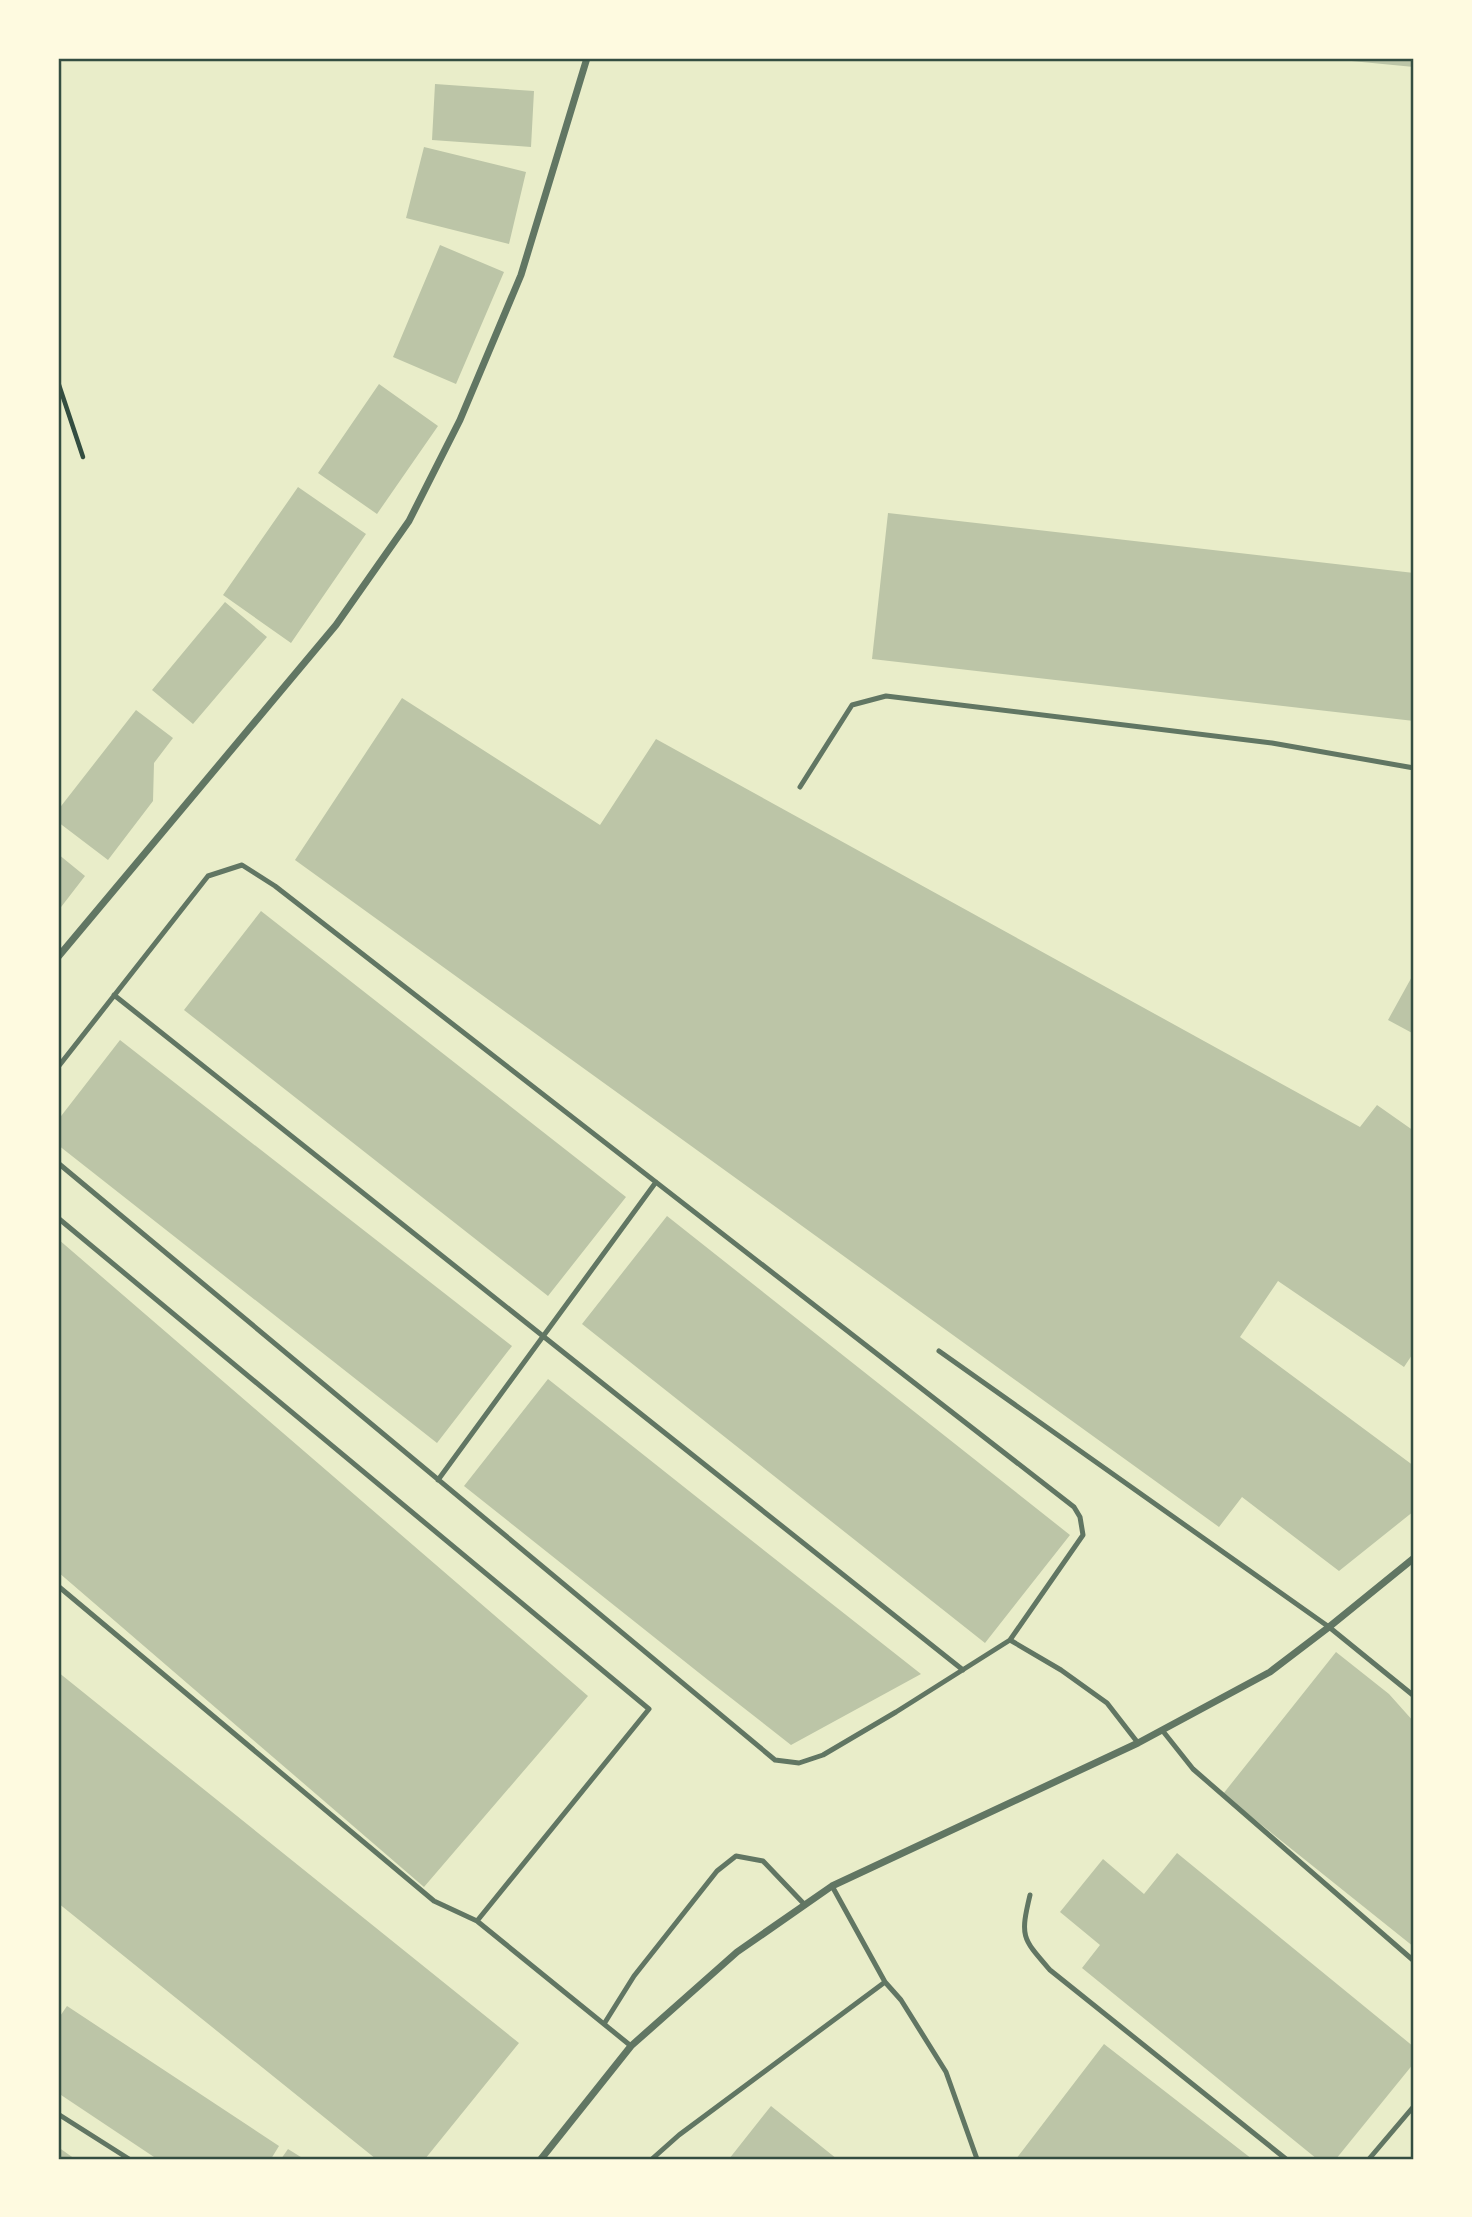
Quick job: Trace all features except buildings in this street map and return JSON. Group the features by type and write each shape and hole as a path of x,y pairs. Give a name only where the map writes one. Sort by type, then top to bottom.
{"street":[{"path":"58,957 335,625 409,521 460,420 521,275 587,58"},
{"path":"541,2159 631,2046 737,1952 832,1886 1138,1742 1270,1672 1414,1558"}],"lane":[{"path":"800,787 852,705 886,696 1272,743 1414,768"},
{"path":"58,1067 208,876 242,865 275,886 1074,1507 1080,1517 1083,1535 1010,1640 822,1755 799,1763 775,1759 58,1163"},
{"path":"114,995 963,1670"},
{"path":"439,1480 656,1182"},
{"path":"58,1218 649,1709 477,1921"},
{"path":"939,1351 1329,1627 1414,1696"},
{"path":"58,1586 434,1901 477,1921 631,2046"},
{"path":"1010,1640 1107,1703 1138,1742"},
{"path":"1162,1730 1193,1769 1414,1961"},
{"path":"604,2024 642,1966 717,1871 736,1856 763,1861 805,1905"},
{"path":"832,1886 885,1982 901,2000 946,2072 977,2159"},
{"path":"1030,1895 1023,1925 1028,1945 1050,1970 1286,2159"},
{"path":"652,2159 680,2135 885,1982"},
{"path":"1369,2159 1414,2106"},
{"path":"58,2114 129,2159"}],"path":[{"path":"58,382 83,457"}]}
